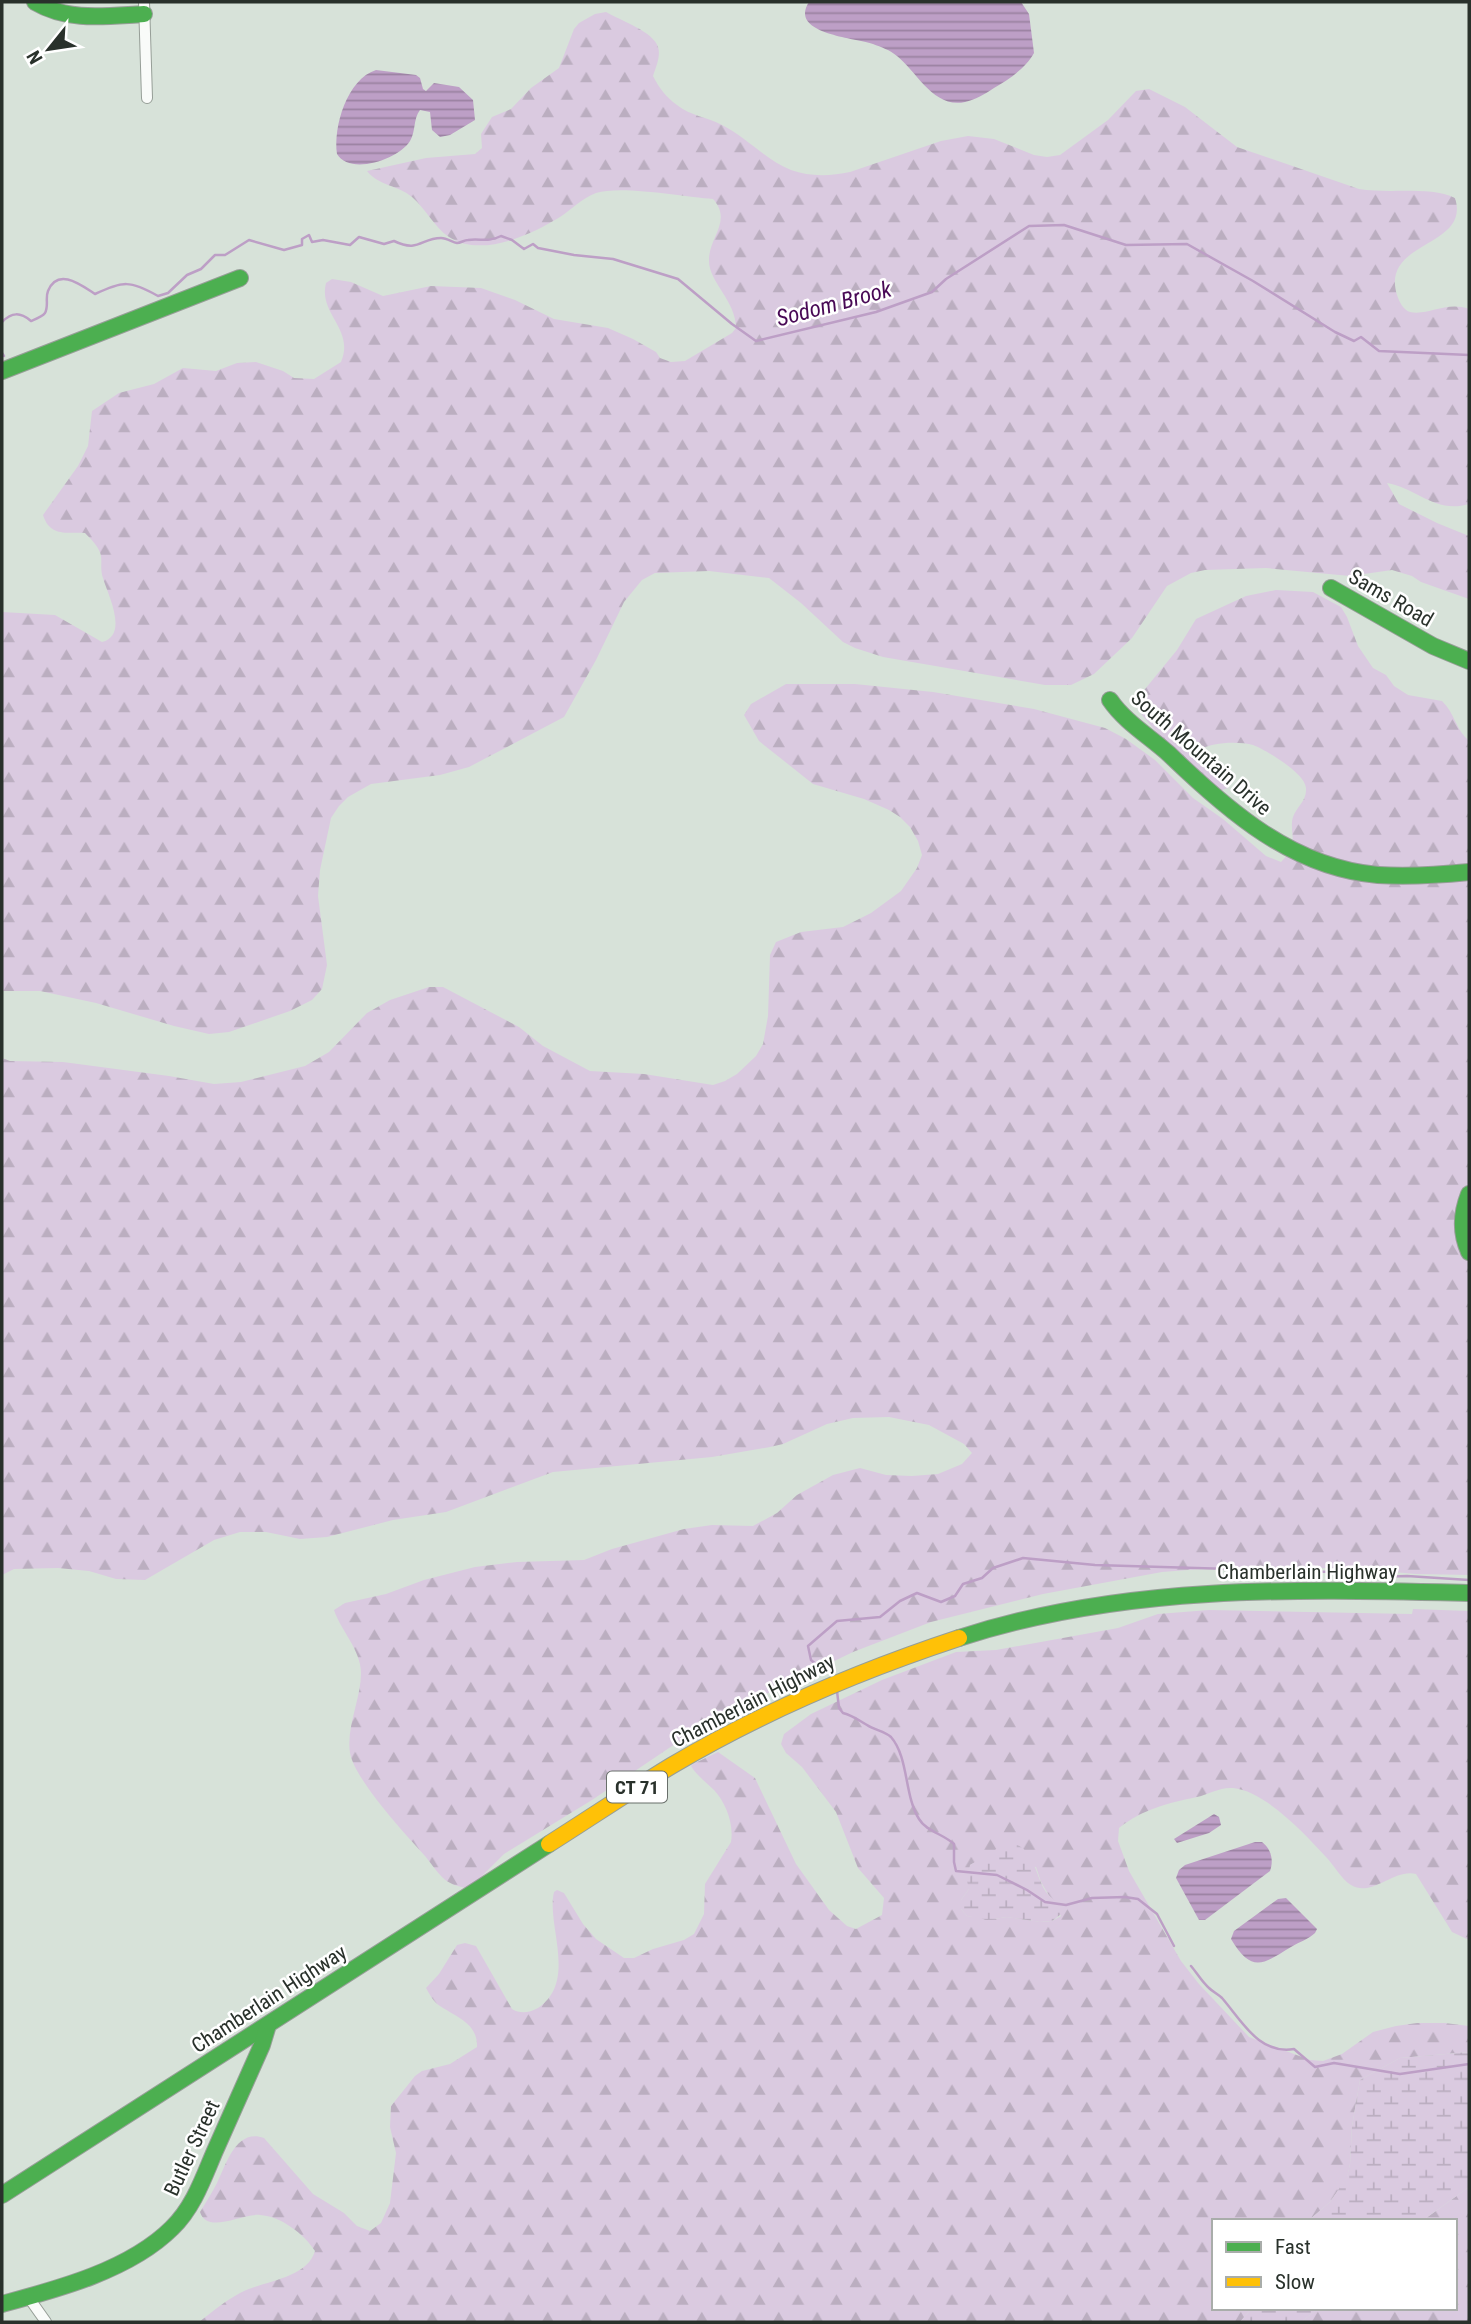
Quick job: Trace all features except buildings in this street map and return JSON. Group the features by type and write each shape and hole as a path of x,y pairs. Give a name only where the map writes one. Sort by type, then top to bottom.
{"main road":[{"path":"35,2 56,14 70,16 144,8"},
{"path":"2,371 240,278"},
{"name":"Sams Road","path":"1331,588 1422,640 1469,661"},
{"name":"South Mountain Drive","path":"1110,700 1121,716 1162,748 1223,805 1272,840 1296,852 1320,863 1367,875 1410,878 1469,872"},
{"path":"1469,1194 1462,1219 1462,1232 1469,1252"},
{"name":"Chamberlain Highway","path":"2,2194 693,1753 780,1707 891,1659 1009,1623 1147,1598 1281,1591 1469,1593"},
{"name":"Butler Street","path":"2,2304 29,2298 128,2260 150,2247 174,2227 194,2198 262,2045 268,2025"}],"street":[{"path":"144,8 147,98"},
{"path":"29,2298 46,2322"}],"green space":[{"path":"606,12 643,31 655,42 659,54 653,76 673,102 688,112 722,125 791,170 806,174 850,172 941,141 968,136 994,139 1034,155 1060,155 1108,120 1136,91 1149,89 1185,107 1237,147 1359,189 1434,192 1455,198 1456,214 1450,227 1412,253 1401,264 1395,277 1397,295 1402,305 1410,312 1445,307 1469,309 1469,504 1446,506 1387,483 1399,504 1469,536 1469,599 1392,570 1350,576 1266,568 1205,570 1191,573 1167,586 1132,638 1094,674 1071,685 1045,685 883,657 855,648 843,642 769,578 709,571 655,573 642,580 624,602 564,717 469,767 440,775 371,784 348,797 339,806 331,818 320,870 318,896 327,965 322,989 312,1000 290,1011 229,1032 209,1034 96,1003 40,991 2,991 2,612 55,615 102,642 110,638 114,631 116,623 97,547 85,533 54,530 43,515 78,466 88,446 92,411 119,393 154,384 183,368 216,371 237,363 256,362 283,371 294,378 314,379 341,362 344,350 340,331 325,294 326,283 332,279 351,282 383,296 431,286 481,288 515,300 554,319 608,328 633,339 656,352 660,358 671,362 685,361 736,328 732,309 710,269 710,253 721,215 713,199 621,190 596,193 535,231 506,242 476,245 449,237 412,197 377,180 367,171 426,158 475,154 482,148 481,134 492,117 511,109 531,88 559,68 574,29 579,23 595,14"},
{"path":"1276,590 1313,592 1341,607 1358,646 1373,668 1386,675 1394,686 1408,695 1442,701 1469,741 1469,1575 1346,1568 1201,1569 1162,1572 1043,1594 931,1622 853,1652 758,1698 672,1746 592,1800 504,1854 477,1881 466,1888 450,1883 440,1875 382,1807 354,1764 349,1743 360,1683 360,1665 334,1610 345,1603 386,1594 424,1580 475,1567 517,1562 584,1560 612,1549 684,1529 712,1525 753,1526 777,1513 797,1495 833,1475 860,1468 886,1475 938,1474 962,1464 972,1453 964,1444 929,1425 889,1417 853,1418 827,1424 770,1447 712,1457 553,1472 446,1512 393,1520 327,1537 300,1539 266,1532 240,1532 214,1540 145,1580 116,1579 89,1571 58,1568 14,1569 2,1575 2,1058 10,1061 63,1062 214,1084 241,1082 305,1066 329,1052 367,1013 390,1000 429,987 443,987 519,1027 543,1046 590,1071 644,1074 713,1085 725,1081 756,1056 763,1044 768,1016 770,955 776,942 801,932 843,927 871,913 901,891 917,868 922,855 910,827 900,817 864,799 813,784 759,741 744,715 751,704 786,684 855,684 933,692 1034,709 1105,728 1155,760 1193,798 1223,819 1266,856 1281,862 1293,849 1292,821 1306,793 1304,782 1299,776 1275,757 1253,745 1233,743 1205,747 1200,750 1201,758 1225,783 1228,788 1222,790 1176,752 1137,707 1141,694 1177,650 1196,619 1246,596"},
{"path":"1413,1609 1469,1611 1469,1940 1452,1932 1416,1874 1400,1875 1367,1888 1351,1885 1284,1815 1245,1791 1224,1789 1166,1804 1137,1816 1119,1828 1118,1841 1129,1871 1181,1961 1249,2037 1310,2060 1323,2061 1342,2054 1373,2032 1396,2026 1445,2023 1469,2026 1469,2052 1400,2058 1360,2080 1347,2178 1330,2202 1310,2219 1212,2219 1212,2310 1250,2310 1240,2322 199,2322 240,2293 303,2268 315,2251 292,2227 268,2216 253,2215 217,2223 204,2219 200,2212 228,2158 246,2138 264,2138 313,2194 344,2213 357,2226 370,2231 381,2223 390,2203 396,2153 390,2127 391,2106 422,2071 450,2064 477,2047 476,2038 469,2025 436,2003 426,1988 439,1974 457,1945 465,1943 476,1946 512,2009 525,2012 538,2008 550,1997 556,1983 559,1968 553,1905 554,1892 557,1890 564,1893 583,1924 596,1939 624,1958 634,1958 694,1934 704,1914 705,1884 731,1842 732,1835 722,1801 693,1770 693,1764 718,1752 755,1778 796,1864 829,1910 847,1926 856,1929 882,1915 884,1898 858,1868 836,1812 802,1767 786,1753 781,1744 784,1734 811,1714 882,1680 956,1652 996,1650 1118,1628 1158,1614 1209,1610 1412,1614","holes":["974,1863 1036,1867 1041,1882 1061,1916 1052,1921 967,1916 961,1909 961,1900 969,1889 970,1865"]},
{"path":"1012,1843 1020,1846 1030,1857 1042,1886 1064,1912 1052,1921 1007,1917 988,1920 967,1916 961,1909 961,1900 969,1889 967,1881 970,1865 1003,1845"},
{"path":"1469,2052 1469,2187 1425,2219 1310,2219 1330,2202 1347,2177 1360,2080 1400,2058"},
{"path":"1469,2187 1469,2322 1301,2322 1316,2310 1457,2310 1457,2219 1425,2219"},
{"path":"1250,2310 1316,2310 1301,2322 1240,2322"}],"shaded area":[{"path":"809,2 1021,2 1029,14 1034,53 1022,69 984,95 954,103 935,95 888,50 816,28 808,21 805,13"},
{"path":"376,70 416,75 426,91 434,83 459,87 473,100 475,120 450,135 440,137 432,130 430,112 420,110 410,141 396,154 363,164 352,164 343,160 337,154 336,143 344,105 357,83"},
{"path":"1214,1814 1219,1817 1221,1825 1209,1833 1177,1843 1174,1839"},
{"path":"1262,1842 1270,1851 1270,1871 1205,1920 1199,1920 1176,1878 1179,1870 1185,1865"},
{"path":"1286,1898 1317,1929 1315,1933 1265,1961 1258,1963 1245,1957 1231,1939 1234,1931 1278,1899"}],"waterway":[{"name":"Sodom Brook","path":"2,322 13,315 20,315 31,321 42,316 46,310 48,291 58,280 70,280 95,294 127,284 158,296 168,293 215,255 225,255 249,240 284,250 302,245 302,239 309,235 312,242 323,240 350,245 359,237 384,244 394,241 409,246 443,238 457,243 501,236 524,249 533,244 538,248 574,255 613,259 678,279 756,341 876,312 932,292 946,279 1029,226 1064,225 1126,245 1187,244 1335,332 1354,341 1361,337 1379,351 1469,355"},
{"path":"825,1672 811,1660 808,1646 837,1621 880,1617 900,1601 917,1593 941,1602 955,1596 963,1584 982,1578 993,1568 1023,1558 1095,1565 1333,1572 1349,1578 1407,1576 1469,1580"},
{"path":"837,1691 839,1708 843,1713 889,1735 897,1746 914,1809 926,1827 954,1844 956,1871 997,1875 1045,1902 1066,1905 1092,1898 1138,1899 1157,1914 1174,1946"},
{"path":"1191,1966 1206,1986 1222,1998 1244,2026 1261,2042 1271,2047 1294,2049 1315,2067 1334,2063 1400,2074 1469,2064"}],"traffic: fast":[{"path":"35,2 61,13 74,15 144,14"},
{"path":"2,371 240,278"},
{"path":"1331,588 1433,646 1469,661"},
{"path":"1110,700 1130,722 1215,796 1290,849 1347,870 1378,875 1469,872"},
{"path":"1469,1194 1463,1223 1469,1252"},
{"path":"959,1638 1022,1620 1148,1599 1276,1591 1469,1593"},
{"path":"2,2195 549,1844"},
{"path":"2,2304 46,2292 115,2267 155,2243 172,2228 197,2193 262,2045 268,2025"}],"traffic: slow":[{"path":"549,1844 671,1766 740,1728 848,1679 959,1638"}]}
